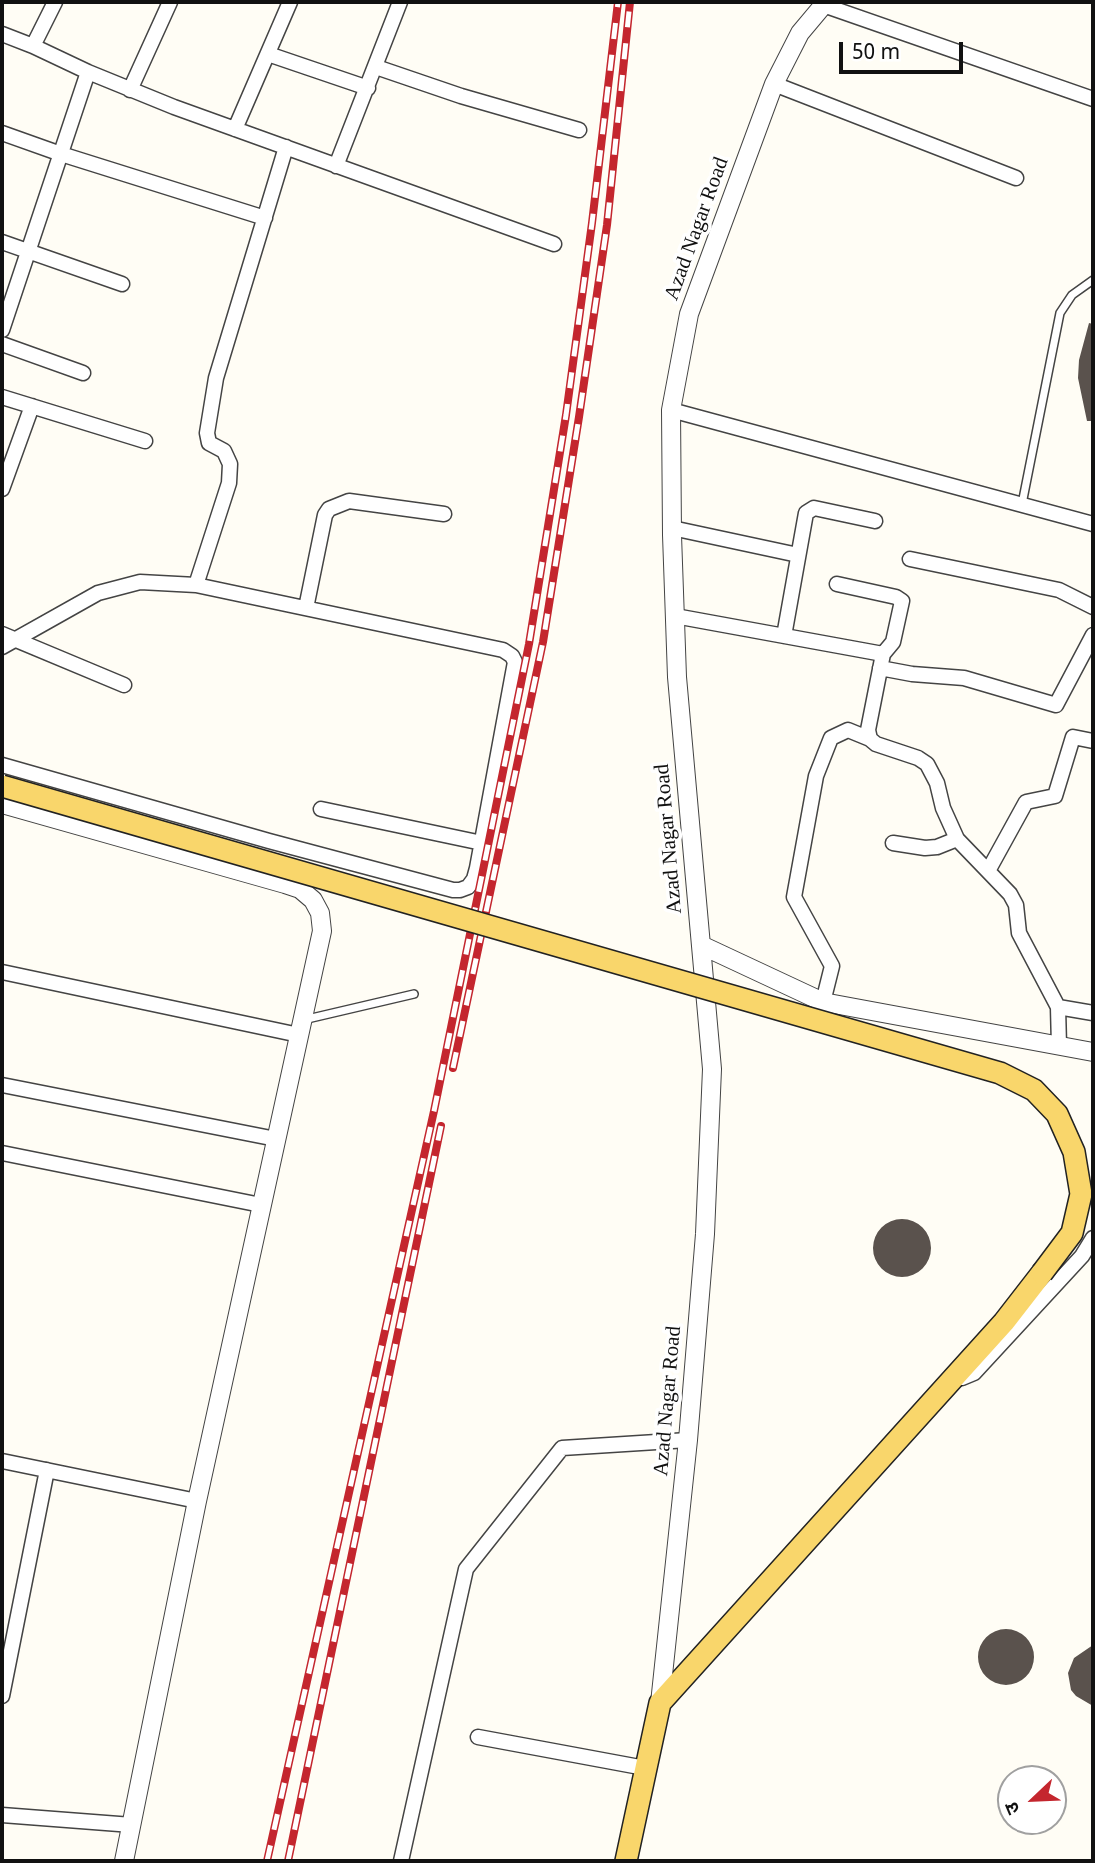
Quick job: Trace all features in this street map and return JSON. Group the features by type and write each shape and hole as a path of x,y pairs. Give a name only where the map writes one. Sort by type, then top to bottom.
{"main road":[{"path":"2,786 1000,1073 1034,1090 1057,1114 1074,1153 1081,1194 1072,1233 1004,1322 660,1703 626,1861"}],"street":[{"path":"33,46 55,2"},
{"path":"130,90 170,2"},
{"path":"235,129 290,2"},
{"path":"336,166 400,2"},
{"path":"824,3 1093,99"},
{"name":"Azad Nagar Road","path":"660,1703 688,1440 705,1234 712,1069 677,677 671,410 689,314 775,83 800,33 824,3"},
{"path":"2,34 130,90 554,244"},
{"path":"268,54 368,88"},
{"path":"376,67 461,96 579,130"},
{"path":"2,330 88,72"},
{"path":"775,83 1016,178"},
{"path":"2,133 265,218"},
{"path":"196,584 229,483 230,464 224,451 209,443 207,433 216,378 286,147"},
{"path":"2,242 122,284"},
{"path":"2,344 83,373"},
{"path":"2,397 145,441"},
{"path":"2,489 32,406"},
{"path":"671,410 1093,524"},
{"path":"306,608 325,515 329,509 349,501 444,514"},
{"path":"784,636 804,520 809,510 820,509 875,521"},
{"path":"672,528 798,555"},
{"path":"910,559 1059,590 1093,607"},
{"path":"2,765 453,890 468,887 474,880 514,668 512,656 503,650 196,584 140,582 117,587 98,593 6,640"},
{"path":"837,584 900,598 902,603 896,632 882,661 868,730 870,739"},
{"path":"675,616 784,636 882,661 912,674 964,678 1056,705 1093,635"},
{"path":"6,640 124,685"},
{"path":"823,1002 832,966 794,897 816,776 831,738 848,730 876,744 918,758 926,764 937,783 943,808 957,839 1010,894 1016,905 1019,933 1058,1007 1059,1046"},
{"path":"988,871 1026,802 1055,796 1073,737 1093,741"},
{"path":"2,804 300,889 313,900 320,913 322,930 197,1501 124,1861"},
{"path":"321,809 482,843"},
{"path":"893,843 925,848 937,847 957,839"},
{"path":"701,945 823,1002 1093,1052"},
{"path":"2,972 300,1027"},
{"path":"1058,1007 1093,1013"},
{"path":"2,1085 276,1139"},
{"path":"2,1153 261,1205"},
{"path":"957,1374 962,1378 974,1373 1092,1245"},
{"path":"401,1861 466,1569 562,1448 688,1440"},
{"path":"2,1461 197,1501"},
{"path":"2,1696 47,1470"},
{"path":"478,1737 645,1768"},
{"path":"2,1815 132,1825"}],"lane":[{"path":"1022,504 1060,313 1072,295 1093,280"},
{"path":"300,1027 414,993"}],"building":[{"path":"1089,323 1093,324 1093,421 1087,421 1078,378 1079,360"},
{"path":"902,1219 918,1224 926,1232 931,1248 926,1264 918,1272 902,1277 886,1272 878,1264 873,1248 878,1232 886,1224"},
{"path":"1006,1629 1017,1631 1026,1637 1032,1646 1032,1668 1026,1677 1017,1683 1006,1685 995,1683 986,1677 980,1668 978,1657 980,1646 986,1637 995,1631"},
{"path":"1093,1645 1093,1706 1071,1690 1068,1673 1074,1658"}],"railway":[{"path":"267,1861 434,1111 529,644 566,415 618,2"},
{"path":"453,1068 543,642 607,225 630,2"},
{"path":"288,1861 441,1126"}]}
